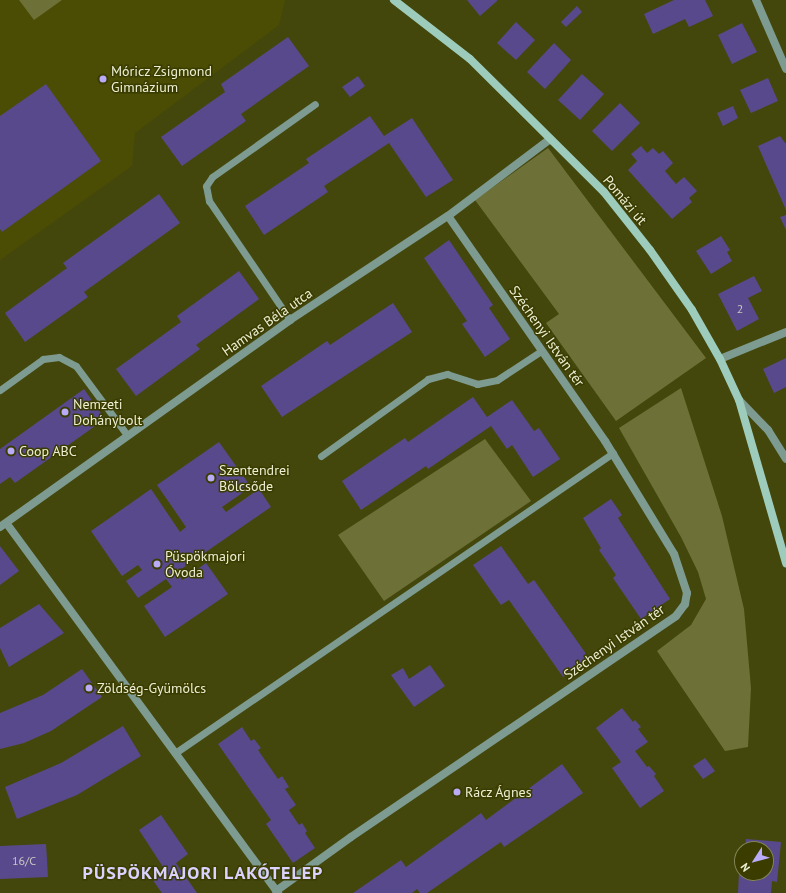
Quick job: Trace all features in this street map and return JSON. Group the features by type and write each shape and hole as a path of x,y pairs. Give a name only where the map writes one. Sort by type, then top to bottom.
{"street":[{"name":"Pomázi út","path":"394,0 470,60 604,192 650,250 692,310 720,359 739,400 768,430 786,459"},
{"path":"756,0 786,69"},
{"name":"Hamvas Béla utca","path":"3,526 127,435 290,320 448,216 550,139"},
{"name":"Széchenyi István tér","path":"277,892 351,837 676,616 685,604 687,593 674,554 613,453 448,216"},
{"path":"720,359 786,332"},
{"path":"739,400 786,563"},
{"path":"3,526 175,753 277,892"}],"lane":[{"path":"290,320 209,201 206,186 212,177 315,104"},
{"path":"321,456 428,379 447,374 477,384 497,380 541,351"},
{"path":"0,390 43,359 59,357 76,366 127,435"},
{"path":"175,753 613,453"}],"shaded area":[{"name":"Móricz Zsigmond Gimnázium","path":"0,0 285,0 279,25 135,133 132,166 0,260"}],"green space":[{"path":"19,0 62,0 34,20"},
{"path":"548,148 706,358 616,421 546,323 559,314 475,200"},
{"path":"681,388 722,516 744,609 751,688 748,747 725,751 657,651 691,625 706,599 698,572 681,537 619,428"},
{"path":"485,439 531,501 384,601 338,535"}],"building":[{"path":"467,0 497,0 497,1 480,16"},
{"path":"674,0 705,0 713,16 689,27 685,19 653,34 644,14"},
{"path":"577,6 582,12 566,27 561,22"},
{"path":"516,22 535,40 516,60 497,43"},
{"path":"742,23 757,52 732,64 718,35"},
{"path":"288,37 309,66 241,114 246,121 182,166 161,137 225,92 221,84"},
{"path":"554,43 571,60 545,89 527,72"},
{"path":"582,74 604,94 580,120 558,100"},
{"path":"358,76 365,86 350,97 342,87"},
{"path":"768,78 778,101 751,113 740,90"},
{"path":"46,84 101,161 2,232 0,229 0,116"},
{"path":"620,103 640,123 612,151 592,131"},
{"path":"733,106 738,118 723,126 717,113"},
{"path":"370,116 384,136 412,118 453,180 426,197 389,143 324,186 328,192 264,235 245,206 309,163 306,159"},
{"path":"780,136 786,144 786,210 758,146"},
{"path":"641,146 647,153 653,148 659,154 663,151 673,163 665,171 676,184 684,177 697,191 689,198 692,202 672,219 628,170 637,161 631,154"},
{"path":"159,194 180,223 84,292 88,297 25,342 5,313 67,268 63,263"},
{"path":"786,215 786,230 780,217"},
{"path":"721,236 730,250 727,252 732,261 711,274 696,251"},
{"path":"449,240 493,305 489,308 510,339 485,357 462,324 467,321 424,258"},
{"path":"239,271 259,299 196,345 200,349 136,396 116,369 181,322 177,316"},
{"path":"754,276 762,291 748,298 759,319 737,331 718,294"},
{"path":"393,303 412,332 282,417 261,386 327,341 330,345"},
{"path":"786,358 786,387 774,393 763,369"},
{"path":"84,389 105,419 15,483 10,477 0,484 0,449"},
{"path":"473,397 487,417 512,400 534,431 539,428 560,459 533,477 512,445 507,449 491,426 428,469 426,466 361,510 342,481 405,438 408,442"},
{"path":"219,442 251,487 222,507 226,512 259,489 271,507 177,572 182,580 206,563 228,594 165,637 144,606 172,587 166,579 138,598 126,581 142,570 138,565 122,576 91,531 151,489 180,532 186,527 157,485"},
{"path":"611,499 622,515 618,518 670,599 641,619 613,578 616,575 599,550 601,548 583,518"},
{"path":"0,546 19,571 0,585"},
{"path":"501,546 528,584 534,580 589,658 563,677 509,600 501,605 473,565"},
{"path":"39,604 64,633 9,667 0,648 0,628"},
{"path":"430,665 445,686 414,707 391,675 403,668 409,679"},
{"path":"82,669 102,697 51,731 24,743 0,749 0,713 43,695"},
{"path":"622,708 633,722 635,720 641,727 638,729 648,742 635,751 647,767 649,766 656,774 654,776 664,791 640,808 612,768 621,762 596,728"},
{"path":"123,726 141,756 77,795 17,819 5,787 61,763"},
{"path":"242,727 251,741 254,739 261,748 258,750 278,779 282,776 289,787 285,789 296,805 289,810 299,825 302,823 307,831 305,833 315,848 293,863 266,824 271,820 218,744"},
{"path":"705,758 715,771 703,779 693,766"},
{"path":"562,764 583,793 504,847 501,842 427,893 420,893 417,889 412,893 353,893 401,860 406,867 481,813 486,820"},
{"path":"161,815 188,854 176,863 197,893 162,893 152,879 165,870 139,830"},
{"path":"746,839 769,841 746,841"},
{"path":"774,841 781,842 777,882 772,881 774,881"},
{"path":"46,844 48,877 0,879 0,846"},
{"path":"739,881 772,881 771,893 738,893"}],"place":[{"name":"Móricz Zsigmond Gimnázium","path":"103,79"},
{"name":"Nemzeti Dohánybolt","path":"65,412"},
{"name":"Coop ABC","path":"11,451"},
{"name":"Szentendrei Bölcsőde","path":"211,478"},
{"name":"Püspökmajori Óvoda","path":"157,564"},
{"name":"Zöldség-Gyümölcs","path":"89,688"},
{"name":"Rácz Ágnes","path":"457,792"}],"district":[{"name":"PÜSPÖKMAJORI LAKÓTELEP","path":"203,873"}]}
